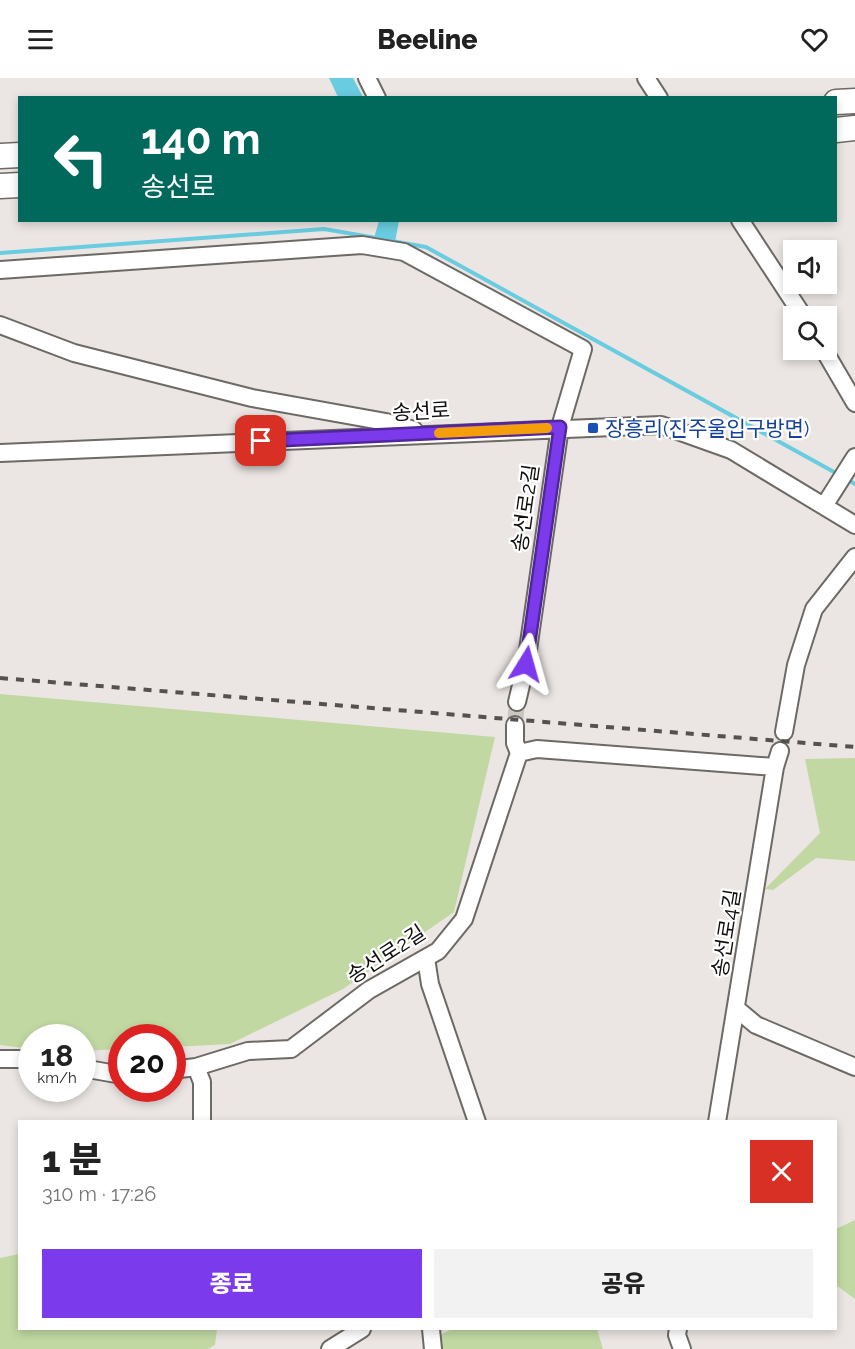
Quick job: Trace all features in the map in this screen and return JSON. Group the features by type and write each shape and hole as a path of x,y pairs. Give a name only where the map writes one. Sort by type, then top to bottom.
{"highway":[{"path":"837,102 855,101"},
{"path":"837,130 855,128"},
{"path":"0,156 18,155"},
{"path":"0,186 18,184"}],"street":[{"path":"367,78 376,96"},
{"path":"646,78 658,96"},
{"path":"741,222 796,306"},
{"name":"송선로2길","path":"0,270 362,245 404,252 583,349 560,427 526,664 517,702"},
{"path":"0,325 74,353 252,398 386,422 428,433"},
{"path":"830,360 855,403"},
{"name":"송선로","path":"0,453 560,427 661,425 731,450 855,525"},
{"path":"824,506 855,457"},
{"path":"784,732 796,665 814,609 855,557"},
{"name":"송선로2길","path":"186,1068 248,1051 291,1049 369,990 438,951 464,919 519,753 515,743 514,725"},
{"name":"송선로4길","path":"519,753 537,749 777,759 738,1010 717,1120"},
{"path":"426,958 430,984 476,1120"},
{"path":"738,1010 756,1025 855,1067"},
{"path":"0,1059 18,1059"},
{"path":"196,1067 202,1082 202,1120"},
{"path":"330,1349 360,1330"},
{"path":"431,1330 433,1349"},
{"path":"678,1330 677,1335 682,1349"}],"green space":[{"path":"0,694 495,737 454,912 343,989 230,1044 186,1046 186,1024 108,1024 108,1050 96,1050 96,1024 18,1024 18,1047 0,1045"},
{"path":"855,758 855,861 816,858 773,890 765,889 820,833 805,759"},
{"path":"855,1220 855,1299 837,1286 837,1229"},
{"path":"18,1254 18,1330 217,1330 215,1345 208,1349 0,1349 0,1258"},
{"path":"450,1330 597,1330 603,1349 436,1349 440,1335"}],"water":[{"path":"329,78 353,78 362,96 338,96"},
{"path":"379,222 399,222 395,242 374,238"}],"waterway":[{"path":"0,253 324,229 382,239"},
{"path":"392,241 426,247 834,472"},
{"path":"845,478 855,484"}],"tunnel":[{"path":"515,725 517,702"}],"railway":[{"path":"0,678 855,747"}],"slow traffic":[{"path":"439,433 547,428"}],"place":[{"name":"장흥리(진주울입구방면)","path":"593,428"}],"route":[{"path":"261,441 560,427 526,664"}]}
